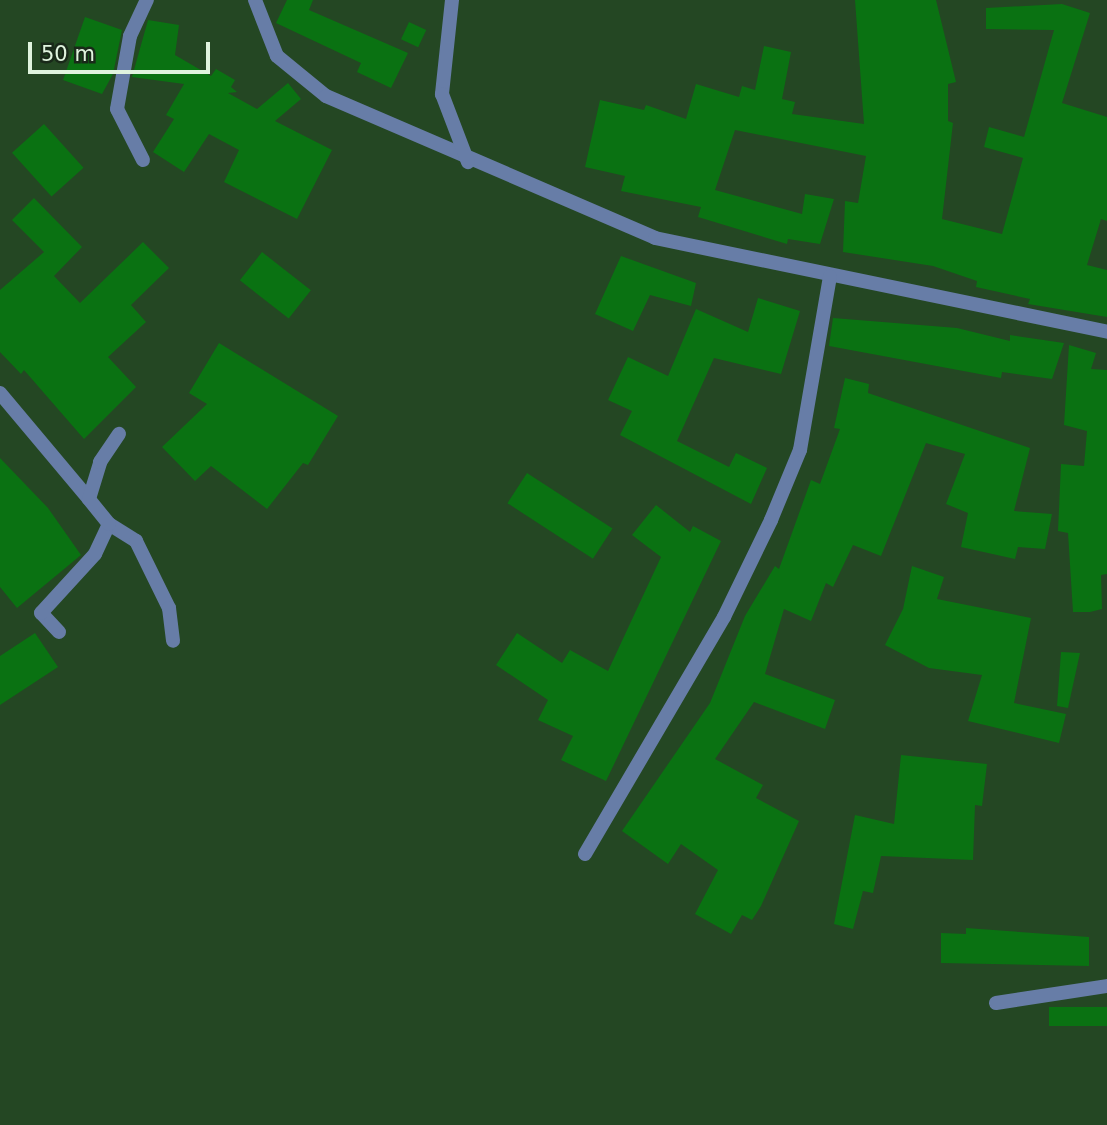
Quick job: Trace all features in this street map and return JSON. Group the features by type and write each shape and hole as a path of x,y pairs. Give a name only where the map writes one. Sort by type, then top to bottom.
{"street":[{"path":"143,160 117,109 130,36 147,0"},
{"path":"255,0 277,56 326,96 468,162 655,238 830,277 1107,332"},
{"path":"452,0 442,94 468,162"},
{"path":"585,854 724,617 771,520 800,450 830,277"},
{"path":"0,393 109,524 136,541 169,608 173,641"},
{"path":"89,499 100,462 120,434"},
{"path":"59,632 41,613 95,554 109,524"},
{"path":"996,1003 1107,986"}],"building":[{"path":"287,0 313,0 309,10 408,53 391,88 357,72 361,63 276,23"},
{"path":"855,0 936,0 956,82 948,84 948,121 953,123 942,219 1002,234 1023,158 984,147 989,127 1024,137 1054,30 986,29 986,8 1062,4 1090,13 1062,103 1107,117 1107,221 1101,219 1087,265 1107,270 1107,317 1028,304 1030,299 976,287 977,281 933,266 843,252 845,201 858,203 866,156 735,130 715,190 802,214 805,194 834,199 820,244 788,239 787,244 698,217 701,207 621,191 625,176 585,167 600,100 644,110 646,105 686,119 696,84 739,97 742,86 755,90 764,46 791,52 782,99 795,102 792,114 864,124"},
{"path":"85,17 122,30 113,74 102,94 63,80"},
{"path":"148,20 179,25 175,55 211,76 216,69 235,80 231,87 237,92 228,93 257,109 288,83 301,99 275,121 332,150 297,219 224,182 239,150 209,134 184,172 153,152 174,119 166,115 184,84 132,77"},
{"path":"409,22 426,30 418,47 401,39"},
{"path":"44,124 83,168 52,197 12,153"},
{"path":"34,198 82,247 54,276 80,303 143,242 169,268 131,305 146,322 108,357 136,387 84,439 24,370 21,374 0,352 0,290 44,252 12,220"},
{"path":"262,252 311,290 289,319 240,280"},
{"path":"621,256 696,283 691,306 650,295 633,331 595,314"},
{"path":"758,298 800,311 781,374 714,358 677,441 729,467 736,453 767,468 751,504 620,435 632,411 608,400 628,357 668,376 696,309 748,332"},
{"path":"833,318 957,328 1010,341 1010,335 1064,343 1052,379 1002,372 1001,378 829,346"},
{"path":"219,343 338,416 308,465 303,463 267,509 211,466 195,481 162,447 207,404 189,393"},
{"path":"1069,345 1096,353 1091,369 1107,370 1107,574 1101,575 1102,609 1090,612 1073,612 1068,533 1058,531 1061,464 1084,466 1087,431 1064,425"},
{"path":"845,378 869,384 868,393 1030,448 1014,511 1052,514 1045,549 1018,547 1015,559 961,547 968,513 946,504 965,454 926,443 881,556 853,545 833,587 826,583 811,621 784,609 765,674 835,700 825,729 754,702 715,759 763,785 756,798 799,821 761,906 752,920 742,915 731,934 695,914 718,870 681,844 668,864 622,831 710,703 745,616 775,566 779,569 811,480 820,484 840,429 834,428"},
{"path":"0,458 48,508 81,555 17,608 0,587"},
{"path":"527,473 613,529 593,559 507,503"},
{"path":"656,505 690,532 693,526 721,541 606,781 561,760 573,736 538,720 548,700 496,665 517,633 562,663 570,650 608,671 661,557 632,535"},
{"path":"912,566 944,577 937,599 1031,618 1014,703 1066,714 1059,743 968,721 982,675 929,668 885,645 903,609"},
{"path":"35,633 58,667 0,705 0,656"},
{"path":"1061,652 1080,653 1068,708 1057,706"},
{"path":"901,755 987,764 982,806 975,805 973,860 881,856 873,893 863,891 853,929 834,924 855,815 894,824"},
{"path":"966,928 1089,937 1089,966 941,963 941,933 966,934"},
{"path":"1049,1007 1107,1007 1107,1026 1049,1026"}]}
